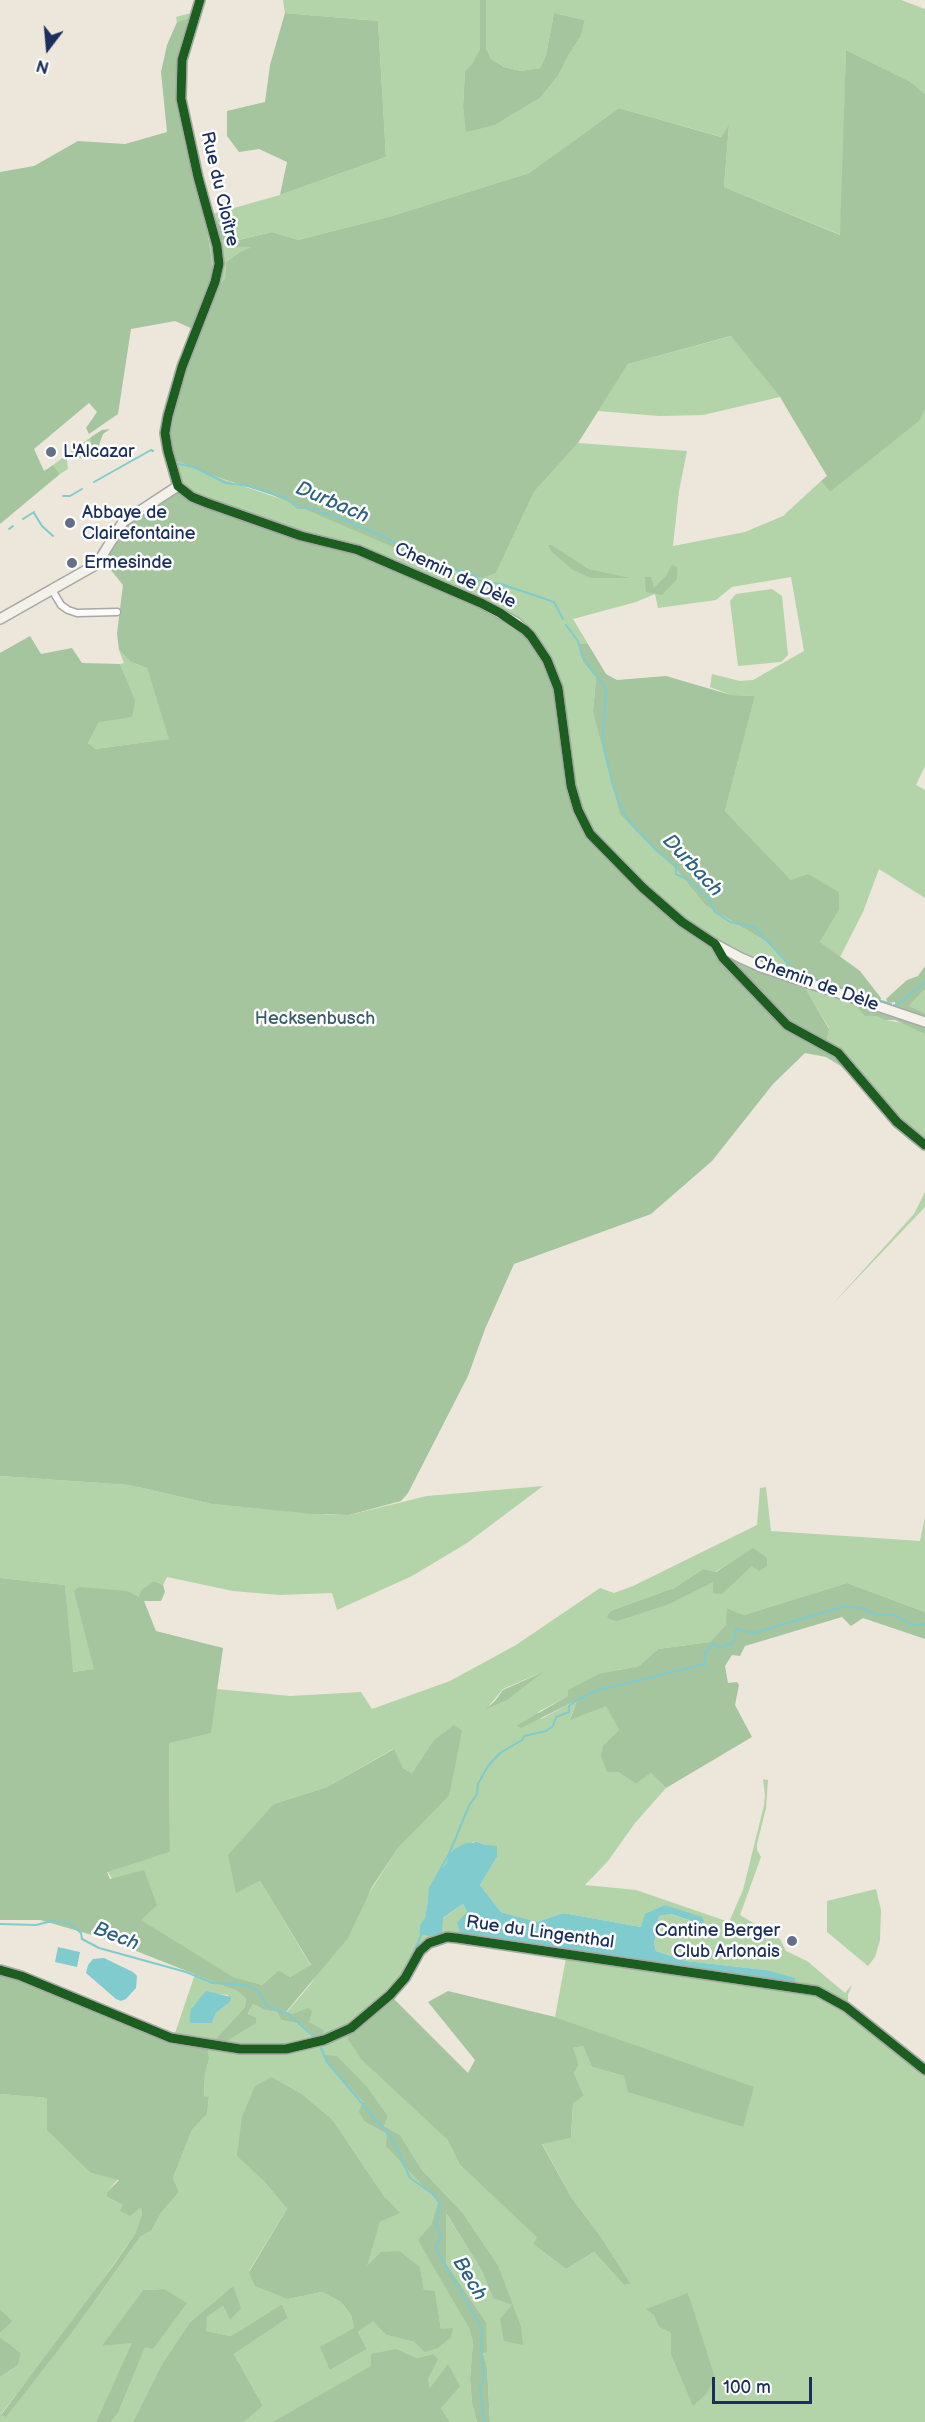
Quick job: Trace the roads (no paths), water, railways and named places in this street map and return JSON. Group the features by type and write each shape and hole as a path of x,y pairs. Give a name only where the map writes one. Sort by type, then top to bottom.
{"street":[{"name":"Rue du Cloître","path":"178,486 165,433 168,416 182,367 215,282 219,264 217,246 198,177 181,99 182,60 200,0"},
{"path":"0,619 97,564 123,522 178,486"},
{"name":"Chemin de Dèle","path":"178,486 200,500 270,525 301,536 358,550 480,603 517,623 531,636 547,660 558,688 571,786 578,810 590,834 643,888 682,922 715,944 764,968 925,1022"},
{"path":"52,590 60,605 68,610 77,613 117,612"},
{"path":"715,944 723,958 787,1025 838,1053 897,1122 925,1145"},
{"name":"Rue du Lingenthal","path":"0,1970 21,1976 171,2038 240,2049 286,2049 324,2040 351,2028 390,1995 405,1978 420,1952 429,1943 447,1937 457,1938 817,1991 846,2007 925,2070"}],"water":[{"path":"475,1841 497,1846 497,1857 480,1885 501,1912 537,1922 563,1913 641,1927 645,1914 665,1905 702,1917 704,1922 701,1924 671,1914 659,1916 654,1944 656,1951 686,1961 766,1970 795,1978 794,1983 461,1935 457,1923 467,1912 463,1904 443,1918 442,1933 429,1936 419,1933 420,1925 425,1918 430,1888 446,1864 449,1854 466,1843"},
{"path":"58,1947 80,1952 77,1967 55,1962"},
{"path":"104,1958 137,1976 136,1988 126,1999 121,2001 116,1999 86,1973 93,1959"},
{"path":"206,1991 231,1997 230,2002 216,2013 212,2023 191,2023 189,2020 191,2009"}],"waterway":[{"name":"Durbach","path":"94,482 151,450 153,451"},
{"name":"Durbach","path":"178,464 194,467 226,483 249,486 286,498 298,508 313,508 323,514 326,513 378,534 425,559 476,576 477,580 501,584 554,602 563,619"},
{"name":"Durbach","path":"63,496 70,496 82,489"},
{"name":"Durbach","path":"23,519 34,512"},
{"path":"34,513 42,526 53,536"},
{"name":"Durbach","path":"9,529 13,526"},
{"name":"Durbach","path":"566,625 578,641 582,656 606,689 603,736 605,753 613,786 622,810 630,823 658,852 676,866 676,874 690,881 710,900 714,911 730,922 754,927 793,969 828,984 891,1004"},
{"name":"Durbach","path":"894,1005 896,1006 925,982"},
{"path":"429,1899 430,1888 449,1854 469,1806 477,1794 478,1784 488,1766 500,1753 522,1740 524,1736 546,1731 553,1726 556,1717 569,1712 569,1706 577,1700 598,1690 706,1664 705,1653 714,1643 719,1648 733,1643 736,1629 753,1633 846,1606 862,1608 874,1614 894,1615 912,1625 925,1624"},
{"name":"Bech","path":"0,1924 36,1925 52,1921 69,1923 81,1933 82,1939 99,1948 186,1972 213,1983 245,1985 258,1990 267,2006 288,2014 314,2037"},
{"path":"412,1956 423,1931"},
{"name":"Bech","path":"321,2048 327,2062 393,2140 410,2178 433,2194 440,2204 436,2227 440,2232 436,2246 438,2253 482,2328 481,2349 484,2377 480,2386 484,2422"}],"place":[{"name":"L'Alcazar","path":"51,452"},
{"name":"Abbaye de Clairefontaine","path":"70,523"},
{"name":"Ermesinde","path":"72,563"},
{"name":"Cantine Berger Club Arlonais","path":"792,1941"}],"park label":[{"name":"Hecksenbusch","path":"315,1019"}]}
